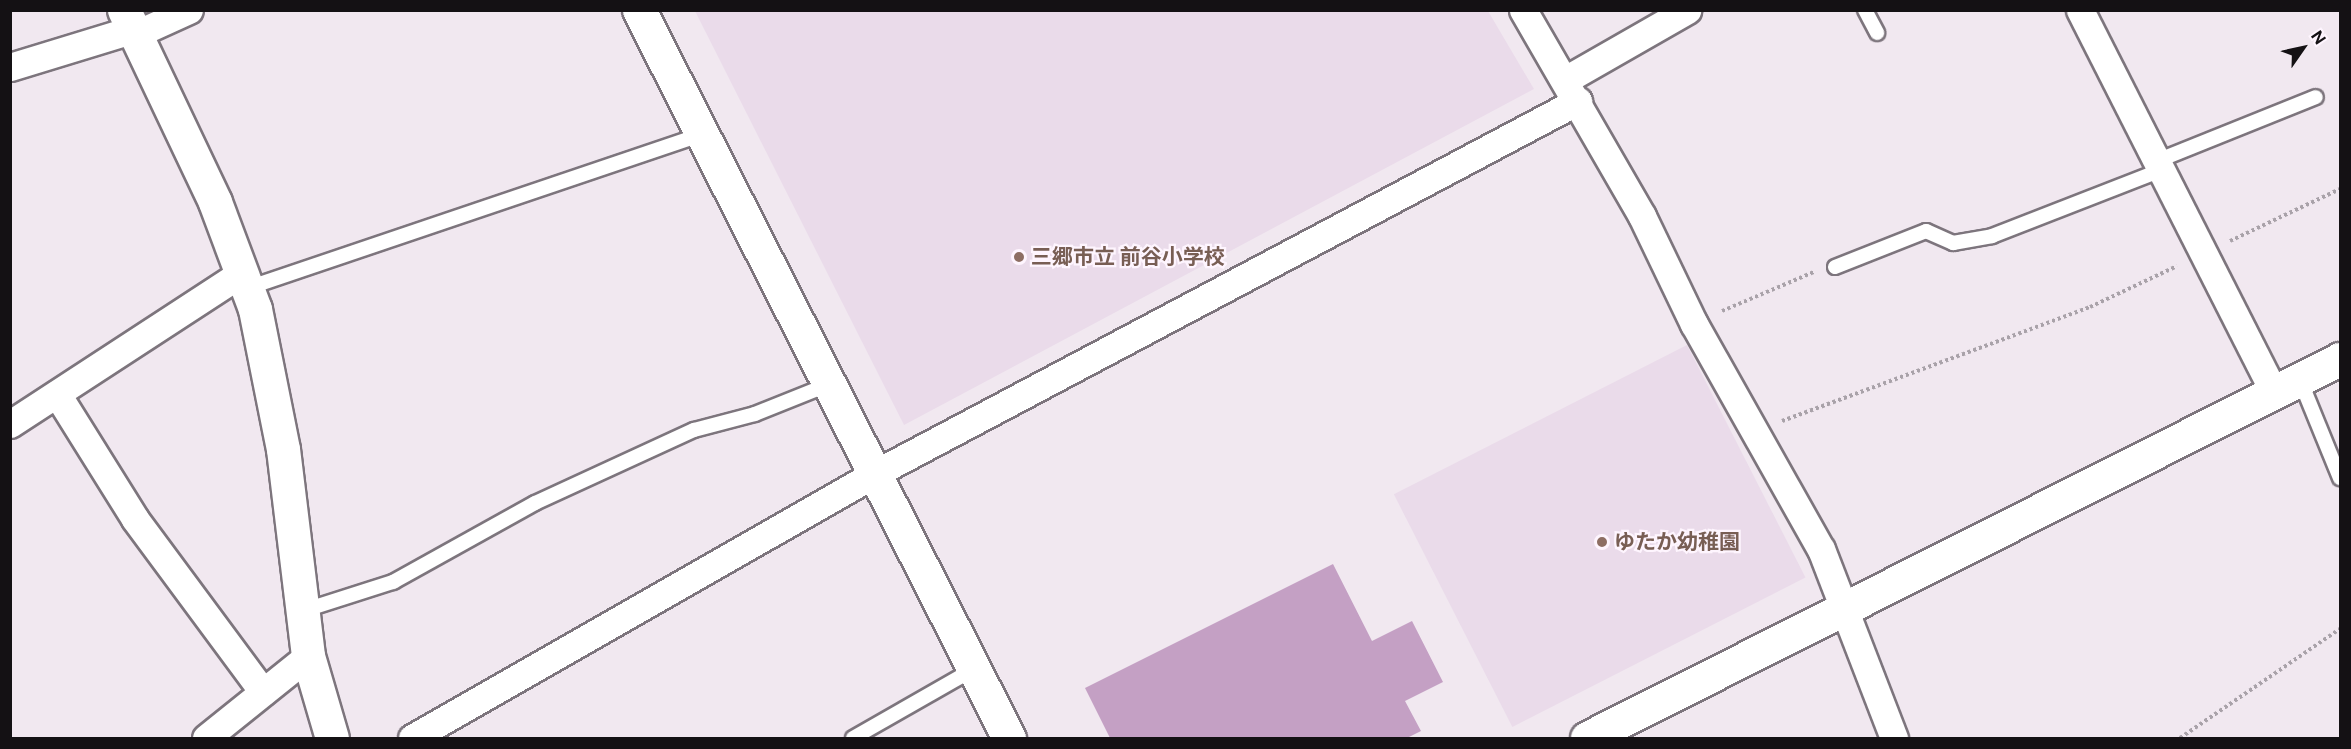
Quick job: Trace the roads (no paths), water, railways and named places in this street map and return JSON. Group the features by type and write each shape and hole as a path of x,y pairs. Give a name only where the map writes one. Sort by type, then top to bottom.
{"street":[{"path":"10,67 131,25 189,10"},
{"path":"639,10 1009,738"},
{"path":"1523,10 1642,216 1694,324 1821,549 1847,608 1894,738"},
{"path":"412,738 874,474 1571,91 1687,10"},
{"path":"2080,10 2204,253 2287,386"},
{"path":"131,25 246,280 283,449 308,657 332,738"},
{"path":"10,424 246,280"},
{"path":"1587,738 2340,359"},
{"path":"57,394 135,519 263,692"},
{"path":"206,738 308,657"}],"lane":[{"path":"1865,10 1877,33"},
{"path":"1835,267 1926,231 1953,243 1992,236 2316,97"},
{"path":"246,280 703,134"},
{"path":"302,611 393,582 535,503 694,430 755,414 830,384"},
{"path":"2287,386 2340,478"},
{"path":"853,738 974,669"}],"place":[{"name":"三郷市立 前谷小学校","path":"1019,257"},
{"name":"ゆたか幼稚園","path":"1602,542"}]}
